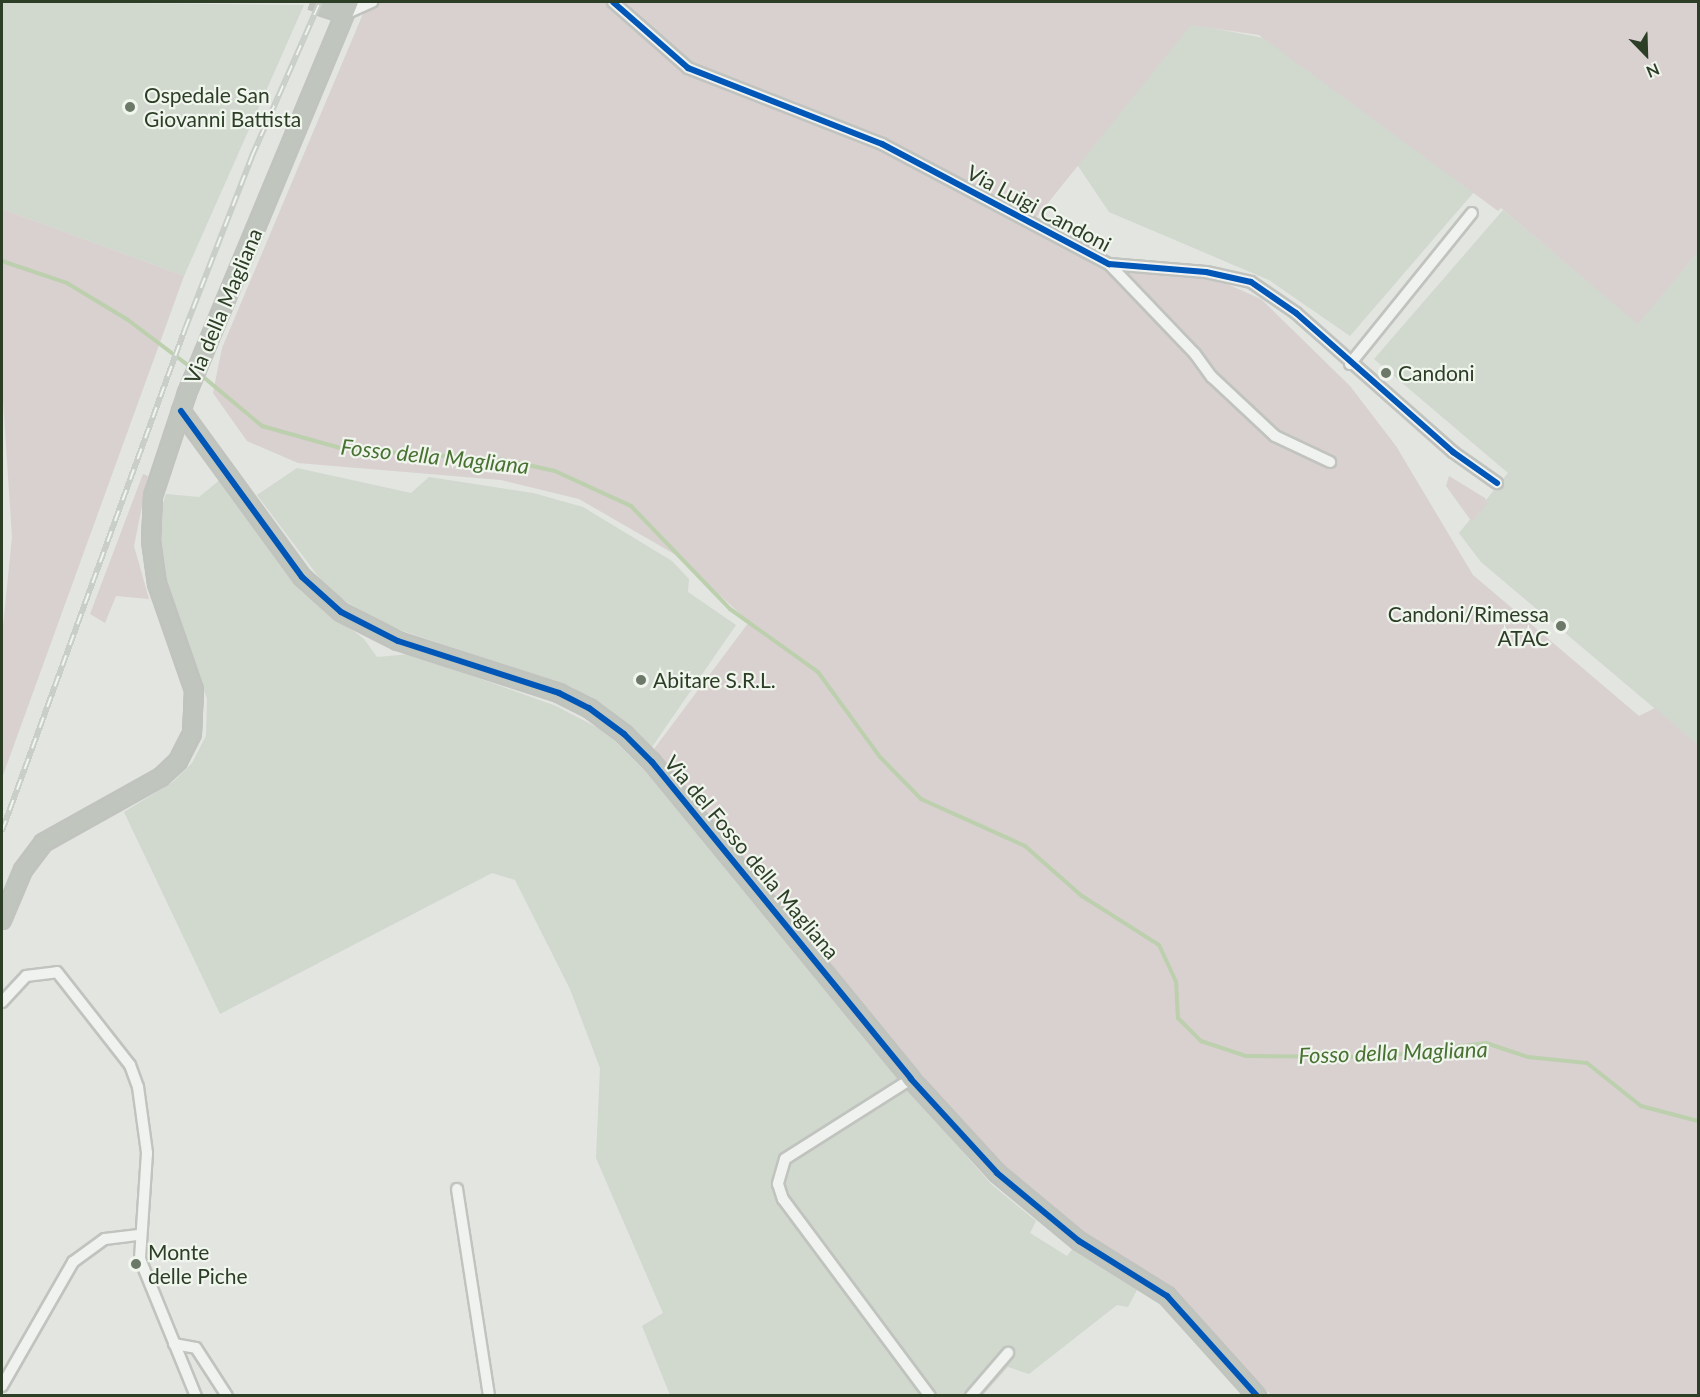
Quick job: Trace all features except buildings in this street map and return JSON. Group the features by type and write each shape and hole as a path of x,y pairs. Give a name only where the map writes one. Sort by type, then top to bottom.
{"street":[{"path":"323,7 347,8 372,2"},
{"name":"Via Luigi Candoni","path":"613,2 688,68 882,144 1109,264 1206,272 1251,282 1296,313 1350,364 1497,483"},
{"name":"Via della Magliana","path":"2,920 23,870 43,843 161,777 178,761 192,734 196,699 164,608 150,534 158,474 187,393 347,8"},
{"path":"1350,364 1472,213"},
{"path":"1109,264 1212,377 1275,436 1330,462"},
{"name":"Via del Fosso della Magliana","path":"181,411 302,578 341,612 398,641 559,693 589,708 624,734 652,762 911,1078 1017,1194 1078,1241 1167,1296 1257,1395"},
{"path":"2,1002 26,976 57,972 124,1057 138,1087 147,1153 139,1235 142,1266 196,1395"},
{"path":"911,1078 785,1159 778,1184 783,1199 930,1395"},
{"path":"457,1189 489,1395"},
{"path":"2,1386 73,1262 105,1239 139,1235"},
{"path":"174,1344 196,1348 227,1395"},
{"path":"971,1395 1008,1353"}],"shaded area":[{"name":"Ospedale San Giovanni Battista","path":"2,2 304,5 184,276 2,209"},
{"path":"368,2 1698,2 1698,252 1638,324 1501,208 1498,211 1259,35 1191,25 1027,229 1103,265 1218,280 1261,299 1350,386 1396,446 1473,575 1639,716 1655,708 1698,745 1698,1395 1271,1395 1187,1308 1032,1201 993,1161 654,749 749,622 676,555 579,499 501,480 298,463 247,441 213,393 222,348"},
{"path":"1191,24 1269,39 1474,192 1350,336 1269,280 1109,212 1076,163"},
{"path":"2,209 184,276 2,778 2,636 12,537 2,385"},
{"path":"1503,210 1638,323 1698,252 1698,745 1481,562 1459,533 1508,473 1374,359"},
{"path":"297,468 411,493 429,477 533,493 583,507 672,561 689,579 688,592 736,625 652,747 572,687 388,626 330,592 257,495"},
{"path":"143,474 148,476 134,546 149,599 116,596 105,623 90,614"},
{"path":"1449,476 1485,498 1487,503 1472,522 1446,486"},
{"path":"221,479 301,591 364,639 377,657 411,654 556,706 598,728 642,762 919,1102 991,1184 1036,1221 1030,1233 1067,1256 1074,1247 1138,1288 1128,1307 1117,1305 1029,1374 1008,1367 983,1395 670,1395 642,1326 663,1313 596,1158 600,1068 570,989 515,880 492,873 220,1014 124,812 173,782 192,763 206,736 207,699 158,560 159,516 166,494 199,497"}],"waterway":[{"name":"Fosso della Magliana","path":"2,261 67,283 128,320 193,369"},
{"name":"Fosso della Magliana","path":"201,375 262,426 344,449 505,460 555,471 631,506 730,609 818,672 880,757 921,799 1025,846 1082,896 1159,945 1176,981 1178,1018 1201,1041 1246,1056 1378,1057 1486,1043 1528,1057 1587,1063 1641,1106 1698,1121"}],"tunnel":[{"path":"310,2 323,7"}],"railway":[{"path":"2,831 185,329 252,156 320,2"}],"cycle path":[{"path":"613,2 688,68 882,144 1109,264 1206,272 1251,282 1296,313 1453,452 1497,483"},
{"path":"181,411 302,577 341,612 398,641 559,693 589,708 624,734 652,762 911,1079 997,1173 1079,1241 1167,1296 1257,1396"}],"place":[{"name":"Ospedale San Giovanni Battista","path":"130,107"},
{"name":"Candoni","path":"1386,373"},
{"name":"Candoni/Rimessa ATAC","path":"1561,626"},
{"name":"Abitare S.R.L.","path":"641,680"},
{"name":"Monte delle Piche","path":"136,1264"}]}
